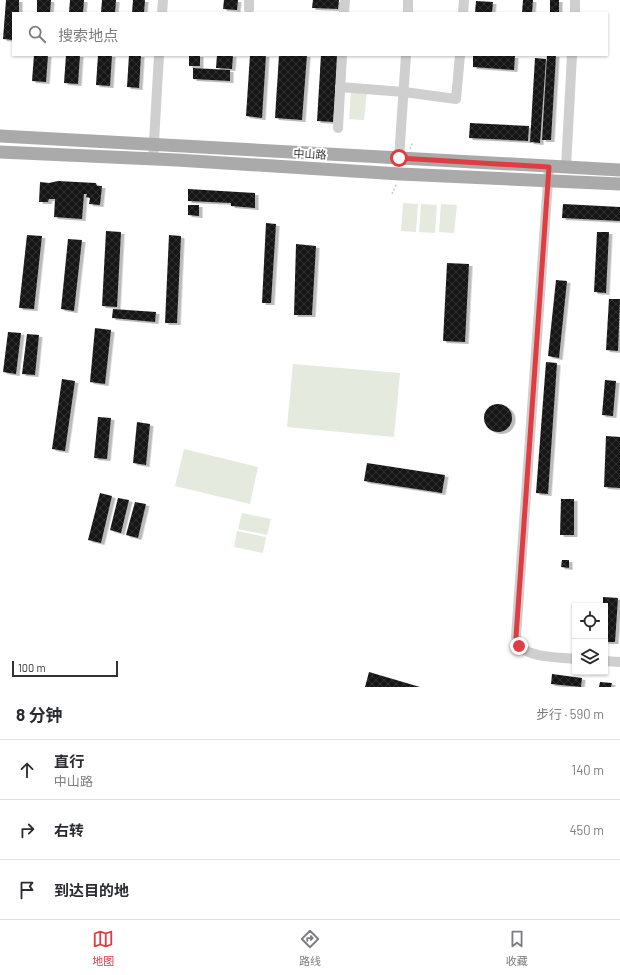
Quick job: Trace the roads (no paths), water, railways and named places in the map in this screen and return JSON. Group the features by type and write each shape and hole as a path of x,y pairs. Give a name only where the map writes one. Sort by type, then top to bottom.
{"main road":[{"name":"中山路","path":"0,136 620,170"},
{"name":"中山路","path":"0,152 153,159 400,174 620,184"}],"street":[{"path":"162,12 163,0"},
{"path":"344,12 345,0"},
{"path":"408,0 408,12"},
{"path":"463,12 464,0"},
{"path":"575,12 576,0"},
{"path":"153,159 159,56"},
{"path":"338,128 342,56"},
{"path":"399,158 406,56"},
{"path":"340,87 404,92 456,99 460,56"},
{"path":"566,167 572,56"},
{"path":"549,167 516,637 519,646 529,652 540,655 572,658"},
{"path":"608,661 620,662"}]}
